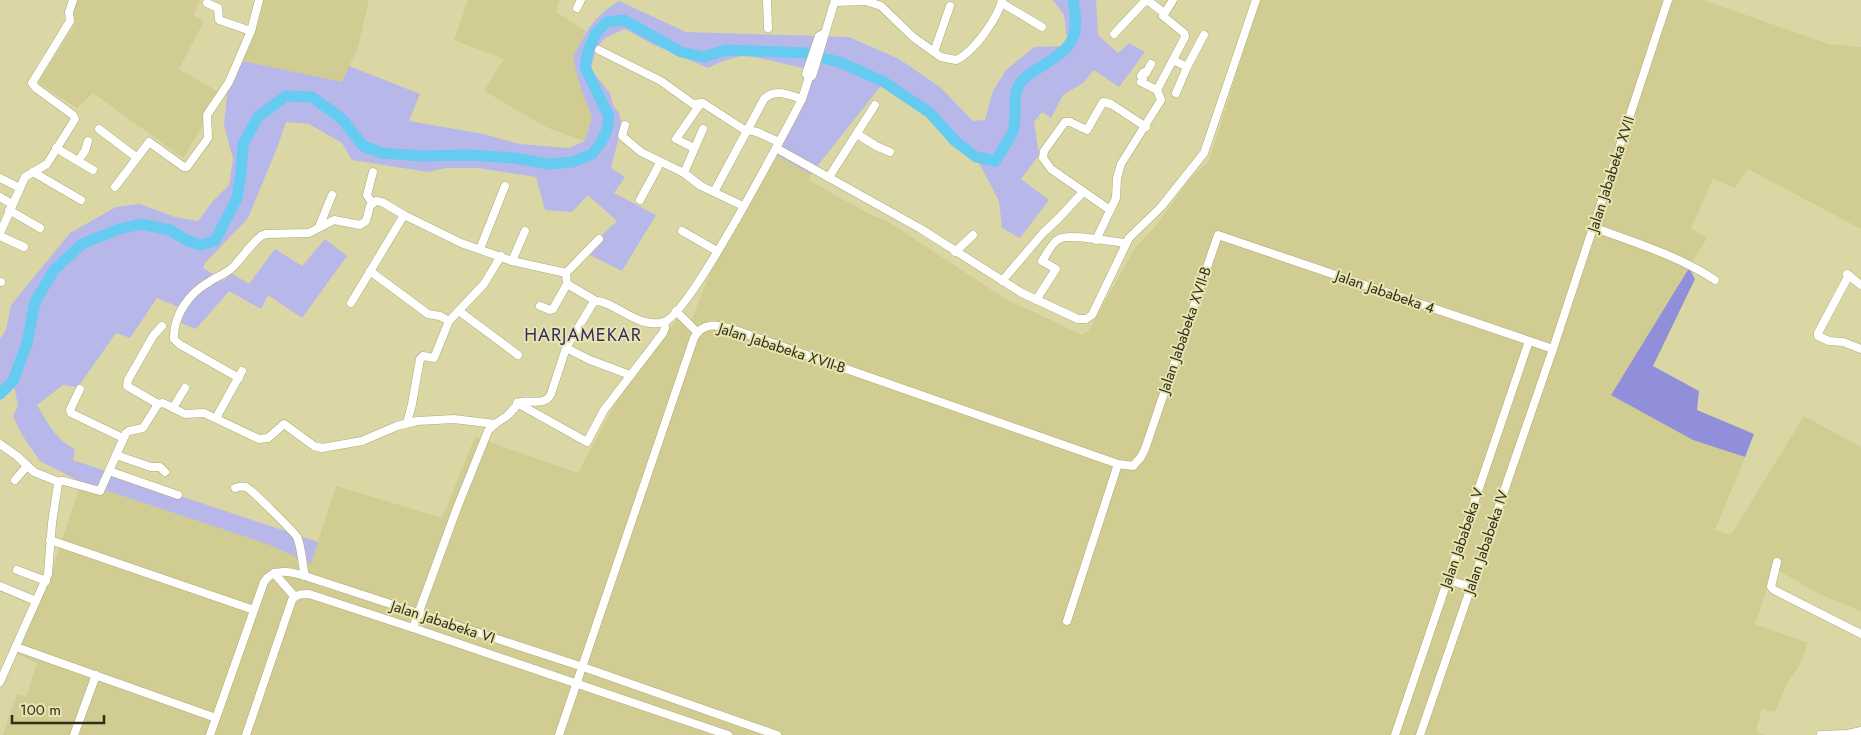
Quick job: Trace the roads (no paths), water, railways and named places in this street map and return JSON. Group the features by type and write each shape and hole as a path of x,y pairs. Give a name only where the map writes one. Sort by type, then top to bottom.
{"street":[{"path":"24,247 0,234 26,176 47,164 75,117 32,84 70,21 69,12 73,0"},
{"path":"114,187 147,143 150,142 186,167 208,138 208,115 229,82 251,31 259,0"},
{"path":"577,8 581,0"},
{"path":"767,0 768,28"},
{"path":"1114,34 1145,0 1164,13"},
{"path":"1157,90 1185,34 1163,17 1173,0"},
{"path":"599,50 657,78 693,104 701,103 743,129 757,132 829,177 921,229 1002,281 1036,300 1078,319 1089,318 1092,315 1129,238 1161,207 1204,153 1256,0"},
{"name":"Jalan Jababeka XVII","path":"1553,349 1668,0"},
{"path":"567,284 596,301 603,302 639,320 650,323 664,322 676,311 701,279 802,99 835,1 866,1 881,6 913,37 941,57 956,60 968,53 992,22 1002,2 1042,27"},
{"path":"208,3 218,8 219,20 251,31"},
{"path":"934,52 950,6"},
{"path":"1176,93 1204,35"},
{"path":"1173,60 1187,67"},
{"path":"1096,240 1116,198 1117,178 1121,164 1146,127 1161,100 1157,90 1141,82 1142,76 1144,72 1146,73 1150,64"},
{"path":"714,192 764,98 768,95 780,93 802,99"},
{"path":"1110,210 1051,169 1043,158 1044,151 1064,123 1070,122 1087,130 1102,104 1106,102 1146,127"},
{"path":"694,148 676,139 701,103"},
{"path":"829,177 874,105"},
{"path":"626,125 622,137 639,151 660,163 684,173 695,182 743,206"},
{"path":"99,129 136,157"},
{"path":"684,173 703,129"},
{"path":"856,134 890,152"},
{"path":"78,161 85,151 88,141"},
{"path":"56,148 93,170"},
{"path":"640,200 660,163"},
{"path":"33,172 81,200"},
{"path":"216,418 240,375 179,344 174,339 175,328 191,295 200,287 231,268 260,236 280,233 310,233 334,220 360,225 366,222 372,203 367,195 373,172"},
{"path":"0,178 20,188"},
{"path":"480,249 505,186"},
{"path":"1002,281 1042,233 1083,192"},
{"path":"319,227 332,195"},
{"path":"0,197 40,228"},
{"path":"372,203 376,201 382,202 450,238 512,261 566,273"},
{"path":"351,303 404,215"},
{"path":"1593,227 1676,258 1700,269 1715,280"},
{"path":"512,261 525,231"},
{"path":"682,231 717,251"},
{"path":"955,252 973,235"},
{"name":"Jalan Jababeka 4","path":"1218,235 1553,349"},
{"name":"Jalan Jababeka XVII-B","path":"559,735 697,332 706,325 732,329 1118,464 1133,466 1144,449 1218,235"},
{"path":"1036,300 1056,269 1042,261 1054,242 1064,237 1070,237 1126,243"},
{"path":"540,306 550,310 553,309 567,284 566,273 599,239"},
{"path":"407,423 420,359 423,356 434,358 449,321 484,284 501,256"},
{"path":"370,271 428,314 440,316 449,321"},
{"path":"1861,286 1848,275 1818,332 1818,336 1829,341 1843,342 1861,349"},
{"path":"413,628 488,431 507,416 517,404 525,401 542,402 548,399 566,348 596,301"},
{"path":"459,311 518,355"},
{"path":"676,311 697,332"},
{"path":"517,404 587,442 600,415 663,332 665,328 664,322"},
{"path":"162,326 153,336 128,380 127,386 158,404 164,403 189,414 201,412 254,438 262,440 268,438 284,424 314,446 322,448 362,441 407,423 454,419 495,424"},
{"name":"Jalan Jababeka V","path":"1396,735 1529,341"},
{"path":"566,348 590,360 630,375"},
{"name":"Jalan Jababeka IV","path":"1420,735 1553,349"},
{"path":"173,408 185,388"},
{"path":"80,389 70,410 71,413 123,438"},
{"path":"0,444 38,474 59,482 64,481 99,491 103,488 127,431 143,428 158,404"},
{"path":"116,454 151,467 160,467 165,472"},
{"path":"1067,620 1118,464"},
{"path":"15,480 27,466"},
{"path":"109,472 178,495"},
{"path":"0,682 46,581 59,482"},
{"path":"235,488 246,487 294,532 298,539 304,576"},
{"path":"50,540 254,610"},
{"path":"1777,562 1771,587 1774,590 1861,634"},
{"path":"17,570 46,581"},
{"name":"Jalan Jababeka VI","path":"274,573 287,572 304,576 582,667 777,735"},
{"path":"210,735 266,578 274,573 294,596 246,735"},
{"path":"1448,580 1471,587"},
{"path":"0,586 36,601"},
{"name":"Jalan Jababeka VI","path":"294,596 309,594 728,735"},
{"path":"16,647 216,718"},
{"path":"74,735 96,675"},
{"path":"1821,735 1848,734 1861,731"}],"waterway":[{"path":"0,394 13,381 27,343 35,302 54,270 82,244 119,229 141,224 170,230 188,241 201,245 215,241 237,198 243,144 258,117 286,96 312,97 342,119 363,146 382,153 422,156 470,155 514,158 548,164 573,162 592,154 607,130 609,117 585,67 588,51 596,33 607,22 624,20 681,52 704,57 726,50 805,53 842,63 884,82 930,113 955,141 976,157 995,161 1013,132 1016,93 1021,82 1028,75 1061,53 1072,39 1076,23 1073,0"}],"district":[{"name":"HARJAMEKAR","path":"583,335"}]}
